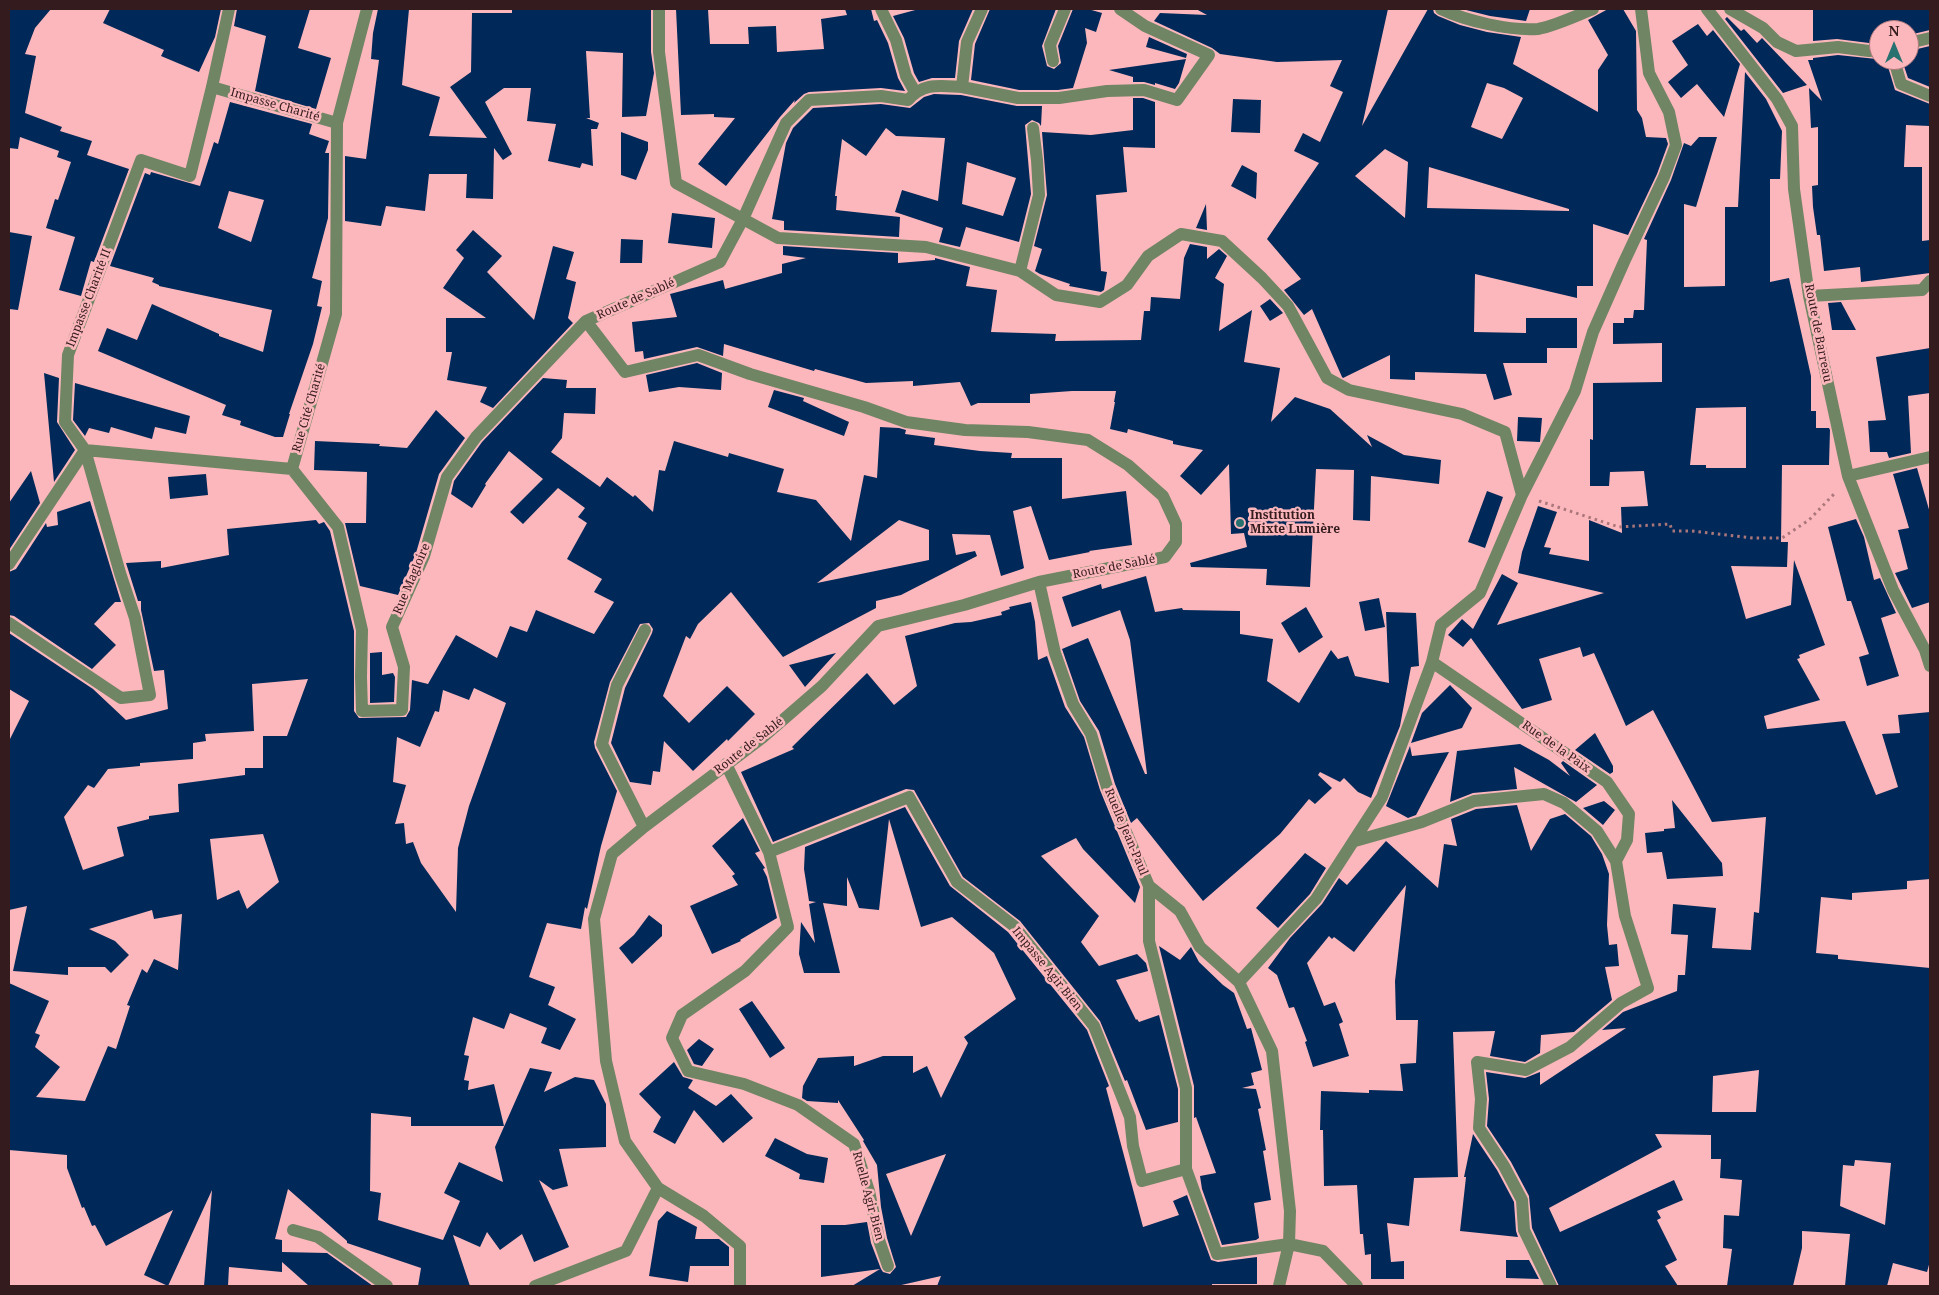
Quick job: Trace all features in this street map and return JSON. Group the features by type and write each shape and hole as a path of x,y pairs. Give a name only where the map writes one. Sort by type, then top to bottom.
{"street":[{"name":"Impasse Charité II","path":"9,623 121,698 150,695 135,618 120,573 86,450 65,422 68,354 141,160 190,176 229,9"},
{"name":"Rue Cité Charité","path":"86,450 292,469 336,314 337,123 367,9"},
{"path":"659,9 660,52 676,182 778,238 926,247 1020,271 1056,295 1100,302 1127,285 1148,256 1181,234 1222,240 1288,306 1327,378 1349,390 1462,414 1504,432 1522,496"},
{"path":"881,9 896,40 906,76 915,92 928,86 962,87 1018,98 1059,98 1107,91 1144,90 1177,100 1209,55 1145,26 1120,9"},
{"path":"962,87 967,42 982,9"},
{"path":"1053,61 1050,45 1065,9"},
{"path":"1441,9 1456,16 1500,26 1539,29 1592,9"},
{"path":"1240,982 1316,899 1382,798 1432,662 1442,625 1480,593 1522,496 1575,391 1593,332 1664,177 1676,145 1669,112 1649,73 1641,9"},
{"name":"Route de Barreau","path":"1707,9 1777,99 1792,126 1794,189 1809,296 1848,476 1893,590 1928,649 1930,666"},
{"path":"1730,9 1763,28 1777,42 1796,51 1838,48 1869,51"},
{"path":"1897,70 1901,84 1930,96"},
{"name":"Impasse Charité","path":"212,87 337,123"},
{"name":"Route de Sablé","path":"658,1188 625,1141 606,1061 594,919 612,854 644,827 762,738 822,686 878,626 964,605 1039,582 1165,557 1176,542 1176,524 1163,496 1128,465 1088,440 1028,432 965,430 906,422 864,407 750,374 698,355 625,372 586,321 720,262 743,219 786,123 809,100 881,96 908,100 915,92"},
{"path":"1020,271 1039,195 1033,128"},
{"path":"1809,296 1922,290 1930,281"},
{"name":"Rue Magloire","path":"292,469 338,527 362,630 362,711 402,710 404,667 392,627 424,556 447,477 476,437 586,321"},
{"path":"9,564 86,450"},
{"path":"1848,476 1930,457"},
{"name":"Ruelle Jean-Paul","path":"1039,582 1054,654 1073,704 1090,734 1107,787 1149,886 1180,911 1200,947 1240,982 1272,1051 1290,1211 1289,1244 1279,1286"},
{"path":"644,827 602,744 617,685 645,630"},
{"name":"Rue de la Paix","path":"1432,662 1607,782 1629,814 1628,840 1616,861"},
{"name":"Ruelle Agir Bien","path":"726,764 769,852 788,927 745,971 682,1015 672,1038 688,1071 744,1084 798,1105 854,1144 868,1191 879,1240 888,1266"},
{"path":"1355,841 1422,822 1474,801 1544,794 1564,803 1597,830 1616,861 1625,916 1648,988 1621,1003 1570,1047 1526,1070 1478,1062 1481,1099 1479,1128 1504,1166 1522,1200 1524,1230 1551,1286"},
{"name":"Impasse Agir Bien","path":"769,852 909,797 956,882 1014,926 1094,1026 1130,1117 1132,1146 1142,1181 1186,1169"},
{"path":"1149,886 1149,941 1186,1088 1186,1169 1217,1254 1289,1244 1323,1250 1357,1286"},
{"path":"536,1286 626,1250 658,1188 704,1216 740,1246 740,1286"},
{"path":"293,1230 318,1236 387,1286"}],"path":[{"path":"1522,496 1619,527 1670,524 1672,531 1692,531 1753,538 1782,538 1809,520 1830,500 1848,476"}],"building":[{"path":"9,9 51,9 35,28 25,54 36,56 25,113 62,127 60,131 92,141 87,155 129,169 94,262 91,261 81,296 59,290 75,237 46,228 55,199 58,200 71,162 57,157 59,151 20,137 18,149 9,148"},
{"path":"110,9 221,9 215,37 199,72 161,56 164,50 103,23"},
{"path":"237,9 310,9 298,48 331,58 316,109 255,91 266,36 234,26"},
{"path":"378,9 409,9 402,85 440,97 429,136 487,138 450,87 471,72 472,13 512,13 512,9 651,9 651,52 654,73 646,116 622,117 623,53 586,51 590,118 586,118 599,123 597,129 591,129 593,166 582,163 580,168 548,161 556,124 527,121 531,88 504,88 485,102 512,154 503,160 494,148 493,199 466,198 467,174 429,174 425,211 386,206 381,226 345,221 345,156 366,159 379,60 371,59 373,33"},
{"path":"676,9 708,9 710,44 749,44 748,27 776,26 777,52 824,49 821,19 847,15 845,9 871,9 874,21 877,20 888,43 898,78 905,91 881,88 809,92 804,94 794,103 795,100 780,117 726,186 698,164 735,118 714,117 714,114 681,115"},
{"path":"919,9 973,9 959,41 955,78 932,78 919,82 914,73 904,38 893,16"},
{"path":"990,9 1056,9 1042,46 1047,66 1054,69 1061,63 1058,46 1073,9 1088,9 1102,13 1096,32 1085,28 1087,43 1073,88 1019,90 971,80 975,44"},
{"path":"1196,9 1388,9 1362,126 1428,9 1433,9 1434,13 1438,16 1460,25 1487,32 1521,37 1513,64 1598,112 1598,70 1608,55 1588,20 1608,9 1623,9 1636,31 1637,110 1642,118 1646,137 1666,138 1668,144 1657,174 1628,235 1593,224 1593,286 1577,286 1577,298 1475,274 1474,332 1526,333 1526,318 1577,318 1577,348 1547,348 1547,363 1503,363 1512,395 1494,400 1486,374 1415,372 1415,380 1390,379 1390,355 1343,378 1312,309 1304,315 1284,290 1301,279 1267,239 1319,163 1294,151 1303,133 1320,142 1343,92 1330,86 1342,60 1277,62 1220,54 1212,48 1154,21 1160,13 1207,15","holes":["1487,83 1504,88 1523,98 1502,139 1471,127","1385,149 1408,162 1405,218 1355,176","1429,167 1569,209 1569,211 1427,208"]},
{"path":"1462,9 1530,9 1526,21 1490,16"},
{"path":"1813,9 1930,9 1930,30 1919,33 1919,20 1869,20 1869,43 1837,39 1813,41"},
{"path":"1727,17 1741,31 1744,29 1757,43 1762,38 1807,85 1783,93 1725,19"},
{"path":"1698,24 1707,36 1713,30 1740,64 1724,117 1697,84 1681,98 1668,82 1688,65 1672,41"},
{"path":"1149,37 1187,54 1186,58 1146,47"},
{"path":"1930,46 1930,87 1908,78 1905,70 1919,70 1919,49"},
{"path":"1838,55 1869,58 1869,70 1889,70 1895,90 1930,104 1930,126 1906,125 1904,167 1922,167 1922,241 1930,240 1930,273 1861,282 1860,267 1824,271 1820,235 1817,235 1813,207 1812,186 1818,185 1818,127 1811,128 1809,88 1822,101 1808,60 1813,60 1813,58"},
{"path":"1186,59 1179,83 1175,89 1155,83 1155,85 1133,82 1133,77 1109,70"},
{"path":"1745,72 1766,99 1782,131 1780,179 1770,179 1770,282 1789,278 1811,376 1811,411 1816,411 1816,428 1829,428 1830,430 1829,465 1782,465 1781,542 1788,542 1787,567 1731,566 1746,619 1791,605 1794,560 1825,645 1799,655 1800,658 1797,659 1820,700 1764,716 1767,729 1845,721 1876,795 1898,787 1882,734 1900,733 1898,715 1930,712 1930,879 1907,881 1907,889 1852,893 1852,900 1821,897 1816,953 1838,955 1838,959 1930,968 1930,1261 1927,1272 1893,1263 1887,1286 1845,1286 1850,1234 1802,1231 1802,1248 1793,1286 1727,1286 1732,1249 1723,1248 1724,1215 1739,1216 1742,1180 1720,1178 1721,1159 1711,1159 1711,1135 1655,1134 1662,1147 1549,1208 1560,1232 1674,1180 1683,1200 1657,1211 1661,1218 1657,1220 1677,1260 1665,1266 1678,1286 1559,1286 1532,1228 1529,1196 1511,1162 1487,1126 1489,1099 1486,1072 1525,1078 1540,1072 1540,1085 1626,1028 1602,1030 1623,1012 1677,991 1678,975 1685,975 1688,935 1671,934 1673,904 1716,908 1712,948 1751,950 1754,912 1759,913 1766,817 1712,822 1653,710 1626,726 1594,653 1583,657 1580,647 1539,659 1552,700 1522,709 1471,638 1463,647 1448,635 1462,619 1473,629 1502,574 1518,583 1497,625 1604,593 1518,573 1522,552 1538,506 1557,512 1544,547 1551,548 1549,554 1589,561 1589,520 1622,533 1621,507 1648,506 1644,471 1610,472 1609,486 1590,486 1590,439 1593,440 1593,383 1662,382 1662,343 1613,344 1613,323 1624,323 1624,318 1633,318 1634,310 1644,310 1647,240 1644,239 1671,180 1684,143 1691,146 1699,137 1717,137 1696,207 1684,204 1684,287 1725,286 1725,207 1738,207","holes":["1746,407 1746,468 1706,468 1706,465 1690,465 1696,408","1759,1070 1756,1112 1712,1112 1713,1076","1855,1160 1891,1163 1885,1225 1840,1206 1843,1165 1854,1166"]},
{"path":"934,94 961,95 1017,106 1042,106 1041,126 1032,120 1025,125 1031,194 1019,242 966,227 960,247 939,242 943,228 895,212 902,190 938,201 945,138 896,136 886,128 866,156 842,139 835,196 837,196 836,210 900,217 899,237 784,230 784,221 772,219 786,143 793,128 813,108 881,104 910,108 924,97","holes":["967,162 1016,178 1003,216 962,204"]},
{"path":"1133,98 1143,98 1155,102 1155,148 1123,147 1127,192 1096,195 1101,271 1107,272 1104,290 1101,292 1069,286 1070,284 1040,274 1035,271 1042,249 1034,246 1047,195 1042,132 1091,135 1133,130"},
{"path":"1233,99 1261,100 1260,133 1231,132"},
{"path":"230,102 312,124 309,134 329,141 325,153 329,153 328,218 312,278 322,281 317,306 322,307 313,344 283,437 275,437 240,425 241,421 222,415 226,405 98,351 107,328 137,340 152,304 219,334 219,336 263,352 272,310 159,286 152,282 154,278 110,266 145,173 150,175 151,172 200,186 214,142 218,144","holes":["229,191 264,200 251,242 218,228"]},
{"path":"621,132 648,142 648,150 636,180 621,175"},
{"path":"1242,165 1257,173 1256,199 1231,186"},
{"path":"1206,204 1207,230 1196,228"},
{"path":"672,213 715,218 712,248 668,243"},
{"path":"473,230 502,256 487,272 534,320 553,246 574,252 566,279 576,282 568,318 573,323 493,408 480,402 487,387 447,380 452,352 446,352 446,318 486,318 443,288 464,258 456,250"},
{"path":"9,232 32,236 18,310 9,309"},
{"path":"621,239 643,240 642,263 620,263"},
{"path":"1190,244 1207,247 1207,259 1219,249 1227,256 1215,278 1224,284 1219,331 1252,310 1244,362 1280,368 1271,422 1295,397 1330,409 1372,447 1367,435 1404,455 1441,460 1439,484 1371,476 1370,521 1353,520 1354,470 1316,469 1310,587 1266,585 1267,569 1191,567 1190,563 1247,547 1244,533 1231,534 1229,464 1201,495 1180,476 1203,450 1173,444 1173,441 1128,429 1127,433 1110,429 1116,391 1072,391 1030,394 1030,403 978,403 971,406 960,382 913,386 913,381 866,383 815,369 814,371 724,344 723,356 697,347 644,359 643,351 635,352 632,322 677,317 670,294 723,280 725,289 782,273 782,264 806,258 783,255 783,246 898,253 898,263 935,260 935,258 970,267 966,286 997,290 991,332 1056,334 1055,341 1141,340 1144,311 1150,311 1151,297 1180,299 1184,258"},
{"path":"1270,299 1283,313 1270,321 1260,306"},
{"path":"1841,302 1856,330 1832,330 1828,303"},
{"path":"1930,348 1930,393 1908,396 1911,453 1889,458 1887,452 1870,452 1868,421 1886,420 1876,357"},
{"path":"697,363 722,373 721,390 679,387 649,392 646,375"},
{"path":"44,373 59,378 57,422 75,450 54,482"},
{"path":"543,378 567,380 566,388 596,388 595,414 564,413 562,438 551,452 600,487 607,477 633,497 635,495 653,512 659,470 665,471 674,441 728,457 729,453 784,469 777,492 816,500 851,541 864,475 877,478 880,427 899,428 906,430 905,434 935,438 934,445 1012,453 1011,458 1062,458 1062,499 1126,491 1132,545 1089,551 1049,560 1031,506 1013,511 1024,568 1001,576 990,535 952,534 956,555 975,551 977,556 901,595 876,601 876,608 783,657 731,592 698,624 690,639 686,636 663,696 689,723 727,686 755,714 728,741 727,739 693,771 664,741 660,772 653,771 651,785 630,782 611,743 625,688 653,629 649,623 640,624 610,682 594,742 595,748 617,791 601,846 587,909 585,907 581,929 547,923 529,977 555,987 548,1005 576,1019 560,1050 541,1043 547,1028 510,1013 504,1029 473,1017 464,1055 469,1056 464,1080 469,1081 468,1090 494,1084 504,1126 411,1126 411,1117 371,1113 370,1191 381,1193 378,1220 443,1240 460,1201 444,1193 459,1162 503,1182 495,1147 530,1068 552,1072 544,1092 575,1077 594,1080 606,1104 606,1147 559,1149 568,1186 553,1190 539,1180 569,1247 534,1262 522,1234 500,1250 487,1232 480,1247 453,1235 470,1286 418,1286 421,1268 347,1243 288,1189 275,1239 282,1240 282,1252 327,1253 373,1286 309,1286 282,1262 282,1272 229,1267 228,1286 204,1286 212,1190 168,1286 144,1275 173,1210 106,1246 95,1225 92,1226 84,1207 82,1208 67,1168 67,1155 9,1150 9,983 49,1001 35,1033 40,1035 35,1047 60,1067 36,1097 85,1101 108,1046 116,1049 130,1006 127,1005 142,969 147,973 154,959 178,970 182,914 154,919 152,910 89,929 115,941 129,955 111,973 105,967 68,967 68,975 13,971 27,906 9,910 9,741 29,701 9,689 9,633 93,689 126,720 168,709 164,670 154,671 141,610 141,601 138,601 126,563 161,561 161,568 229,555 227,529 316,520 319,524 324,522 330,531 354,631 354,711 359,718 406,717 410,710 412,680 428,684 456,635 497,658 510,626 527,632 536,610 594,634 614,602 594,592 602,579 567,559 587,523 578,517 585,508 558,488 523,524 510,512 543,479 509,451 485,484 472,508 451,494 454,481 482,442","holes":["899,520 929,530 929,560 817,583","308,679 287,736 263,736 263,768 245,768 245,775 178,784 179,812 149,816 149,819 117,827 124,856 83,870 64,817 88,785 94,788 108,769 140,766 140,763 193,759 193,743 206,741 205,734 254,731 252,684","474,688 506,703 469,806 458,848 456,912 421,863 413,842 406,844 404,823 395,824 406,785 393,782 397,737 420,747 435,711 439,712 443,690 469,700","263,834 279,882 247,909 239,890 217,900 210,839"]},
{"path":"75,383 190,416 186,434 155,427 152,439 111,427 109,433 89,428 85,436 73,420"},
{"path":"774,390 804,398 803,401 849,422 844,436 768,407"},
{"path":"436,410 465,438 439,474 416,553 398,595 360,586 345,523 366,523 367,472 314,470 315,441 380,444 379,446 407,448"},
{"path":"1518,417 1542,418 1540,442 1517,441"},
{"path":"1917,468 1930,513 1930,602 1912,608 1895,573 1908,569 1898,530 1909,528 1893,474"},
{"path":"31,471 40,503 9,550 9,503"},
{"path":"206,474 208,495 170,499 168,477"},
{"path":"1487,491 1503,497 1485,548 1468,542"},
{"path":"90,501 121,602 115,602 94,624 116,645 92,669 14,616 9,615 9,572 16,569 46,523 47,527 58,525 57,512"},
{"path":"1856,519 1864,537 1874,580 1880,578 1896,613 1881,618 1899,676 1867,686 1859,657 1869,654 1851,601 1847,601 1828,527"},
{"path":"1146,576 1155,612 1182,608 1183,610 1240,611 1240,634 1273,639 1267,681 1299,703 1331,650 1338,659 1348,656 1355,676 1389,683 1386,612 1416,613 1419,666 1411,667 1400,726 1371,798 1358,792 1344,778 1340,782 1320,772 1318,775 1332,788 1315,804 1309,799 1280,834 1203,901 1137,818 1131,823 1115,784 1099,731 1080,701 1062,649 1088,638 1145,774 1147,774 1130,640 1120,610 1072,627 1062,597 1101,584 1102,589"},
{"path":"1379,598 1385,627 1365,631 1359,602"},
{"path":"1031,602 1035,622 1038,660 1047,656 1065,707 1084,737 1100,790 1140,887 1135,903 1083,849 1076,838 1041,856 1099,916 1081,942 1099,966 1137,954 1146,963 1148,971 1116,980 1136,1020 1139,1022 1159,1015 1178,1089 1178,1122 1146,1130 1127,1080 1125,1081 1100,1021 1020,921 963,877 914,790 906,789 773,842 741,772 794,749 792,747 867,673 894,705 917,686 905,636 955,623 971,622 1002,615 1001,612 1010,609 1009,607"},
{"path":"1306,607 1323,637 1299,653 1281,623"},
{"path":"382,652 382,675 393,673 395,677 394,702 370,703 370,653"},
{"path":"836,653 805,687 789,665"},
{"path":"1450,685 1472,708 1462,728 1411,743 1422,713"},
{"path":"1595,733 1613,766 1613,772 1610,774 1575,750"},
{"path":"1520,744 1549,760 1570,776 1561,763 1563,761 1597,785 1576,802 1514,767 1517,789 1473,793 1450,802 1457,751"},
{"path":"1410,746 1412,756 1449,752 1416,815 1408,818 1386,806"},
{"path":"1672,800 1722,863 1723,876 1667,879 1662,852 1647,853 1645,833 1675,828"},
{"path":"1604,801 1615,810 1603,825 1583,808"},
{"path":"1517,805 1531,851 1550,819 1565,814 1591,836 1602,854 1609,874 1607,925 1609,945 1617,944 1619,966 1605,967 1612,1000 1574,1032 1541,1035 1540,1053 1525,1062 1490,1056 1495,1031 1453,1032 1458,1177 1414,1178 1409,1226 1387,1223 1391,1262 1404,1261 1404,1279 1371,1279 1371,1254 1365,1255 1363,1234 1360,1234 1357,1185 1324,1186 1323,1130 1320,1130 1321,1091 1369,1093 1369,1090 1403,1091 1400,1064 1416,1063 1418,1020 1396,1020 1395,981 1406,885 1354,952 1334,937 1332,939 1329,936 1307,963 1324,1006 1335,1002 1343,1022 1339,1024 1349,1056 1313,1067 1305,1042 1307,1041 1294,1007 1289,1008 1277,975 1268,968 1290,938 1322,904 1339,878 1347,885 1386,841 1438,888 1444,844 1457,846 1451,819 1476,809"},
{"path":"905,807 950,886 1008,932 1087,1030 1109,1086 1106,1088 1143,1227 1179,1215 1173,1201 1187,1195 1211,1260 1218,1262 1257,1257 1257,1284 1212,1284 1212,1286 937,1286 941,1276 897,1286 852,1286 880,1269 821,1277 821,1225 845,1225 867,1222 871,1243 881,1269 883,1272 890,1274 896,1267 887,1238 881,1207 877,1165 864,1140 838,1100 838,1103 807,1101 802,1098 803,1086 818,1058 854,1056 854,1066 883,1056 913,1056 913,1073 927,1066 941,1098 968,1043 964,1037 1016,999 994,953 952,917 921,927 889,819 879,910 859,908 847,877 847,906 823,903 840,973 804,973 799,954 801,922 815,943 809,904 816,902 809,901 804,869 805,847","holes":["946,1154 911,1236 886,1174"]},
{"path":"743,818 760,851 755,853 765,868 763,869 767,877 777,918 741,941 712,954 690,906 738,885 732,876 735,874 712,846"},
{"path":"1305,853 1326,868 1310,894 1278,928 1256,908"},
{"path":"649,915 662,925 662,936 632,964 619,948 634,935"},
{"path":"1159,946 1180,960 1191,947 1199,962 1234,993 1247,1029 1251,1028 1262,1070 1251,1073 1254,1085 1242,1088 1256,1089 1261,1108 1258,1109 1266,1150 1263,1151 1271,1200 1254,1203 1259,1238 1256,1240 1222,1245 1202,1189 1200,1176 1216,1173 1196,1117 1194,1118 1194,1086"},
{"path":"752,1001 785,1048 770,1058 739,1009"},
{"path":"699,1039 714,1049 702,1066 694,1064 687,1050"},
{"path":"674,1062 683,1077 693,1080 688,1088 716,1106 731,1094 753,1118 723,1143 694,1110 675,1144 653,1132 661,1117 639,1094"},
{"path":"1473,1134 1497,1170 1514,1202 1518,1237 1460,1231 1466,1177 1464,1177"},
{"path":"775,1138 807,1154 828,1158 824,1183 799,1179 800,1174 765,1156"},
{"path":"667,1211 697,1227 695,1239 719,1239 729,1247 729,1266 690,1266 688,1282 649,1276 658,1221"},
{"path":"1506,1260 1529,1260 1539,1279 1506,1278"}],"place":[{"name":"Institution Mixte Lumière","path":"1240,523"}]}
